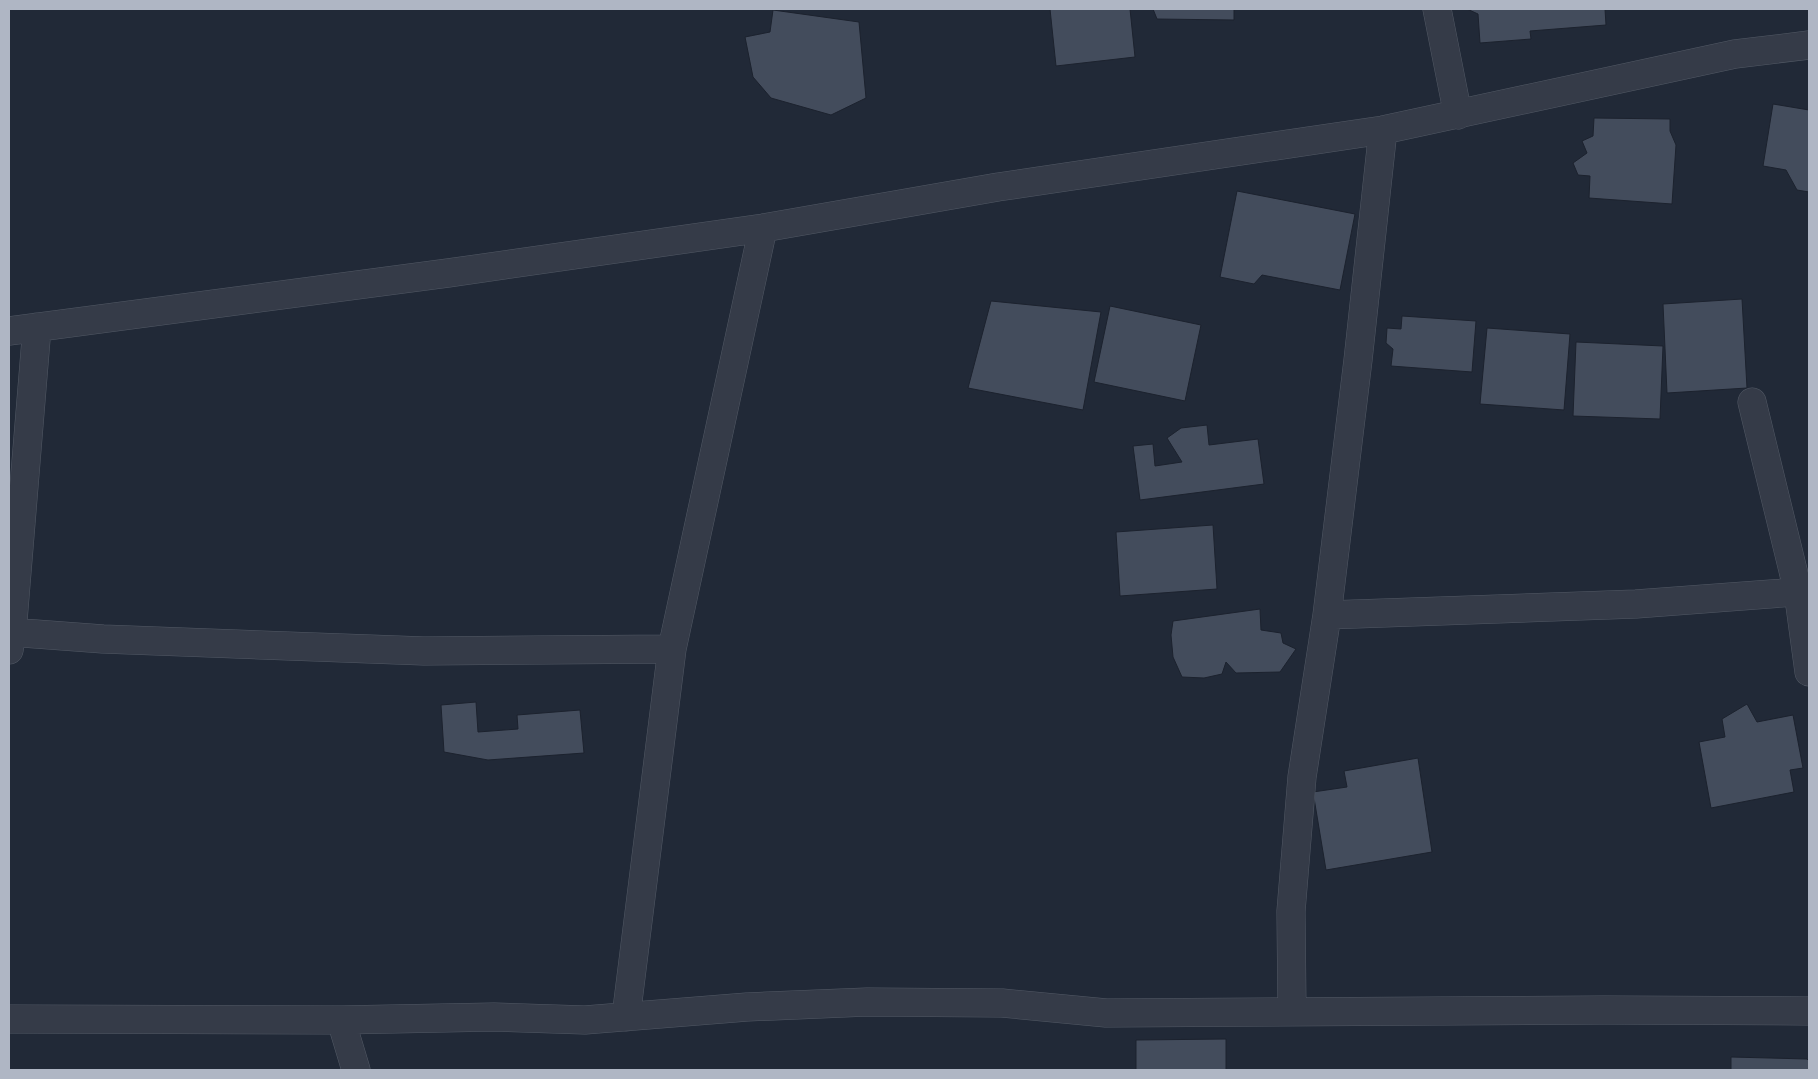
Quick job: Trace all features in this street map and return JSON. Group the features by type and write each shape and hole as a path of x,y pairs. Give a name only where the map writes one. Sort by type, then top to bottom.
{"street":[{"path":"1437,9 1458,115"},
{"path":"9,331 438,275 763,228 998,187 1383,130 1735,54 1809,45"},
{"path":"1292,1011 1291,911 1302,777 1327,615 1357,370 1383,130"},
{"path":"626,1017 672,649 763,228"},
{"path":"37,327 10,638 103,639 424,651 672,649"},
{"path":"1752,402 1804,591 1809,672"},
{"path":"1327,615 1636,604 1804,591"},
{"path":"9,1019 341,1020 494,1017 585,1020 747,1007 866,1002 1002,1003 1106,1013 1292,1011 1809,1012"},
{"path":"341,1020 356,1070"}],"building":[{"path":"1050,9 1130,9 1135,57 1056,66"},
{"path":"1153,9 1234,9 1234,20 1157,19"},
{"path":"1467,9 1605,9 1606,25 1530,31 1531,39 1480,43 1478,14"},
{"path":"773,10 859,22 866,98 831,115 771,98 753,77 745,37 770,32"},
{"path":"1773,104 1809,110 1809,192 1797,190 1786,170 1763,166"},
{"path":"1594,118 1670,119 1670,131 1676,145 1672,204 1589,198 1590,176 1578,175 1573,163 1587,153 1582,141 1593,136"},
{"path":"1237,191 1355,214 1340,290 1262,275 1254,284 1220,277"},
{"path":"1742,299 1747,388 1667,393 1663,304"},
{"path":"991,301 1101,312 1083,410 968,388"},
{"path":"1110,306 1201,325 1185,401 1094,382"},
{"path":"1402,316 1476,321 1472,372 1391,366 1393,349 1386,343 1387,328 1401,329"},
{"path":"1487,328 1570,334 1564,410 1480,404"},
{"path":"1576,342 1663,346 1660,419 1573,416"},
{"path":"1207,425 1209,445 1258,439 1264,484 1140,500 1133,446 1153,444 1155,466 1182,462 1167,438 1181,428"},
{"path":"1213,525 1217,589 1120,596 1116,532"},
{"path":"1260,609 1261,630 1281,633 1283,643 1296,649 1280,672 1236,673 1226,662 1222,674 1204,678 1182,677 1173,657 1171,635 1173,621"},
{"path":"476,702 478,732 518,729 517,715 580,710 584,753 488,760 444,752 441,705"},
{"path":"1747,704 1757,722 1793,715 1803,768 1790,770 1794,792 1711,808 1699,742 1725,737 1722,719"},
{"path":"1418,758 1432,852 1326,870 1313,792 1347,787 1344,771"},
{"path":"1226,1039 1226,1070 1136,1070 1136,1040"},
{"path":"1731,1057 1807,1059 1809,1061 1809,1070 1731,1070"}]}
